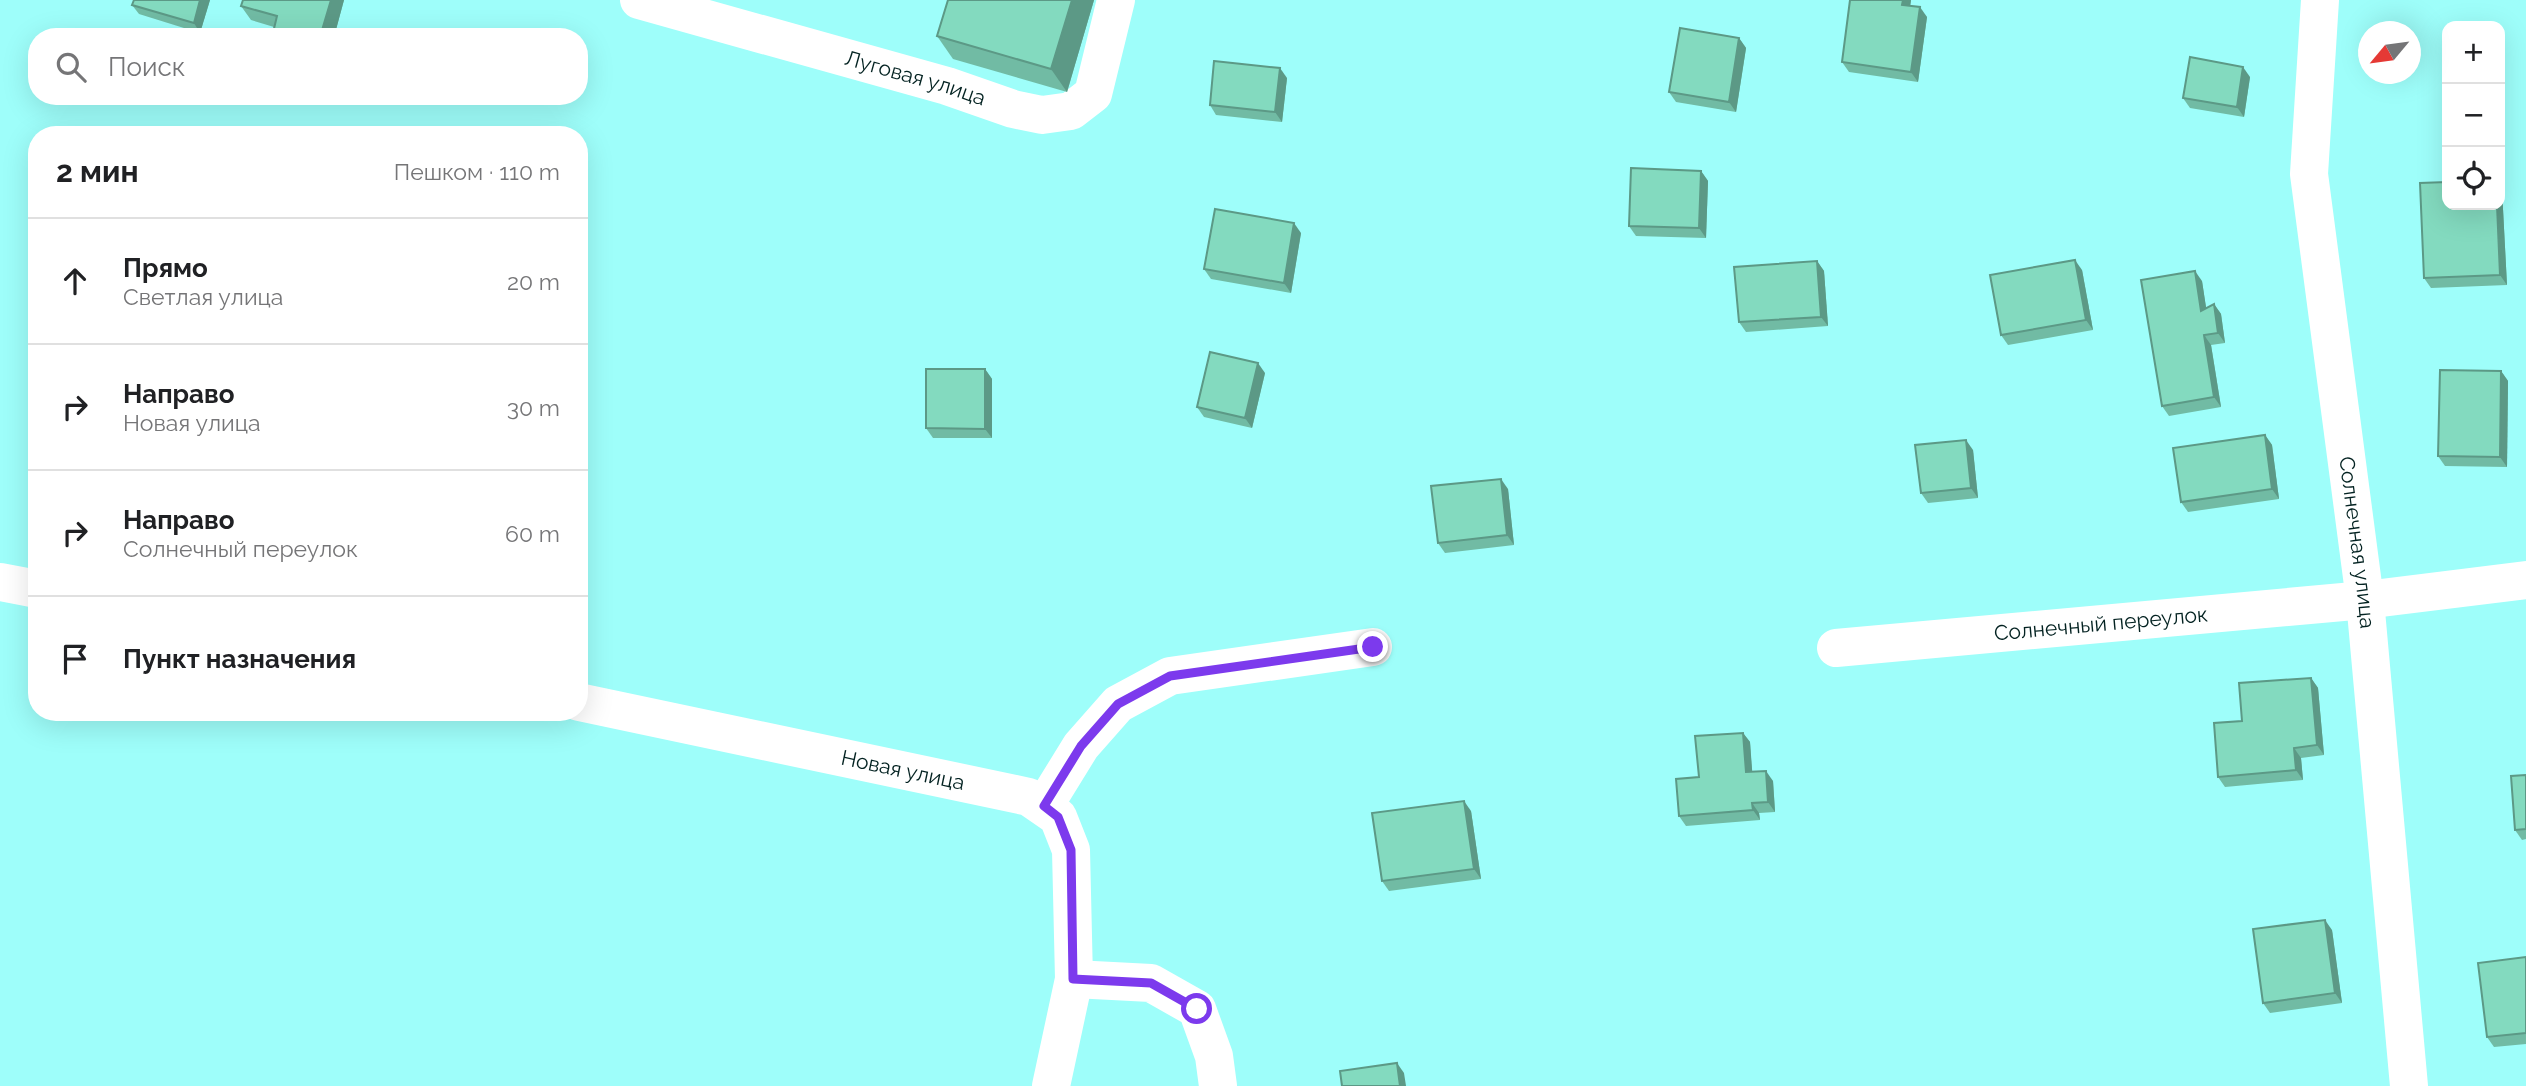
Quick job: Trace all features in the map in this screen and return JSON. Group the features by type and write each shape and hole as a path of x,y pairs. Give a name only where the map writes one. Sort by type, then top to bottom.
{"street":[{"name":"Луговая улица","path":"639,0 947,86 1013,109 1042,115 1070,111 1093,94 1116,0"},
{"name":"Солнечная улица","path":"2320,0 2309,174 2365,600 2409,1086"},
{"name":"Солнечный переулок","path":"1836,648 2365,600 2526,580"},
{"path":"0,582 28,587"},
{"path":"1051,1086 1073,979 1071,850 1058,817 1044,806 1081,746 1118,704 1170,676 1373,647"},
{"name":"Новая улица","path":"588,704 1029,797 1044,806"},
{"path":"1073,979 1151,983 1197,1009 1214,1056 1218,1086"}],"building":[{"path":"134,0 200,0 194,23 132,5"},
{"path":"243,0 331,0 323,28 274,28 277,16 241,6"},
{"path":"948,0 1072,0 1051,69 937,36"},
{"path":"1850,0 1903,0 1902,5 1920,7 1911,72 1842,62"},
{"path":"1680,28 1739,38 1729,102 1669,92"},
{"path":"2190,57 2243,67 2237,107 2183,98"},
{"path":"1214,61 1280,68 1275,112 1210,105"},
{"path":"1631,168 1701,171 1699,228 1629,226"},
{"path":"2442,182 2442,210 2497,210 2500,275 2424,278 2420,183"},
{"path":"1215,209 1294,223 1284,283 1204,269"},
{"path":"2075,260 2086,320 2001,335 1990,275"},
{"path":"1817,261 1821,317 1739,322 1734,267"},
{"path":"2195,271 2201,311 2214,304 2218,333 2204,335 2214,397 2162,406 2141,280"},
{"path":"1210,352 1258,363 1245,418 1197,407"},
{"path":"926,369 985,369 985,429 926,428"},
{"path":"2440,370 2501,371 2500,457 2438,456"},
{"path":"2265,435 2272,489 2181,502 2173,448"},
{"path":"1966,440 1971,488 1921,493 1915,445"},
{"path":"1501,479 1507,535 1438,543 1431,486"},
{"path":"2311,678 2317,745 2294,748 2296,770 2218,777 2214,723 2242,721 2239,683"},
{"path":"1743,733 1746,772 1766,771 1768,802 1752,803 1753,810 1679,816 1676,779 1699,777 1695,736"},
{"path":"2526,775 2526,829 2515,830 2511,776"},
{"path":"1464,801 1474,869 1382,881 1372,813"},
{"path":"2325,920 2335,993 2263,1003 2253,929"},
{"path":"2526,957 2526,1033 2487,1037 2478,963"},
{"path":"1397,1063 1400,1086 1342,1086 1340,1071"}],"route":[{"path":"1197,1009 1151,983 1073,979 1071,850 1058,817 1044,806 1081,746 1118,704 1170,676 1373,647"}]}
